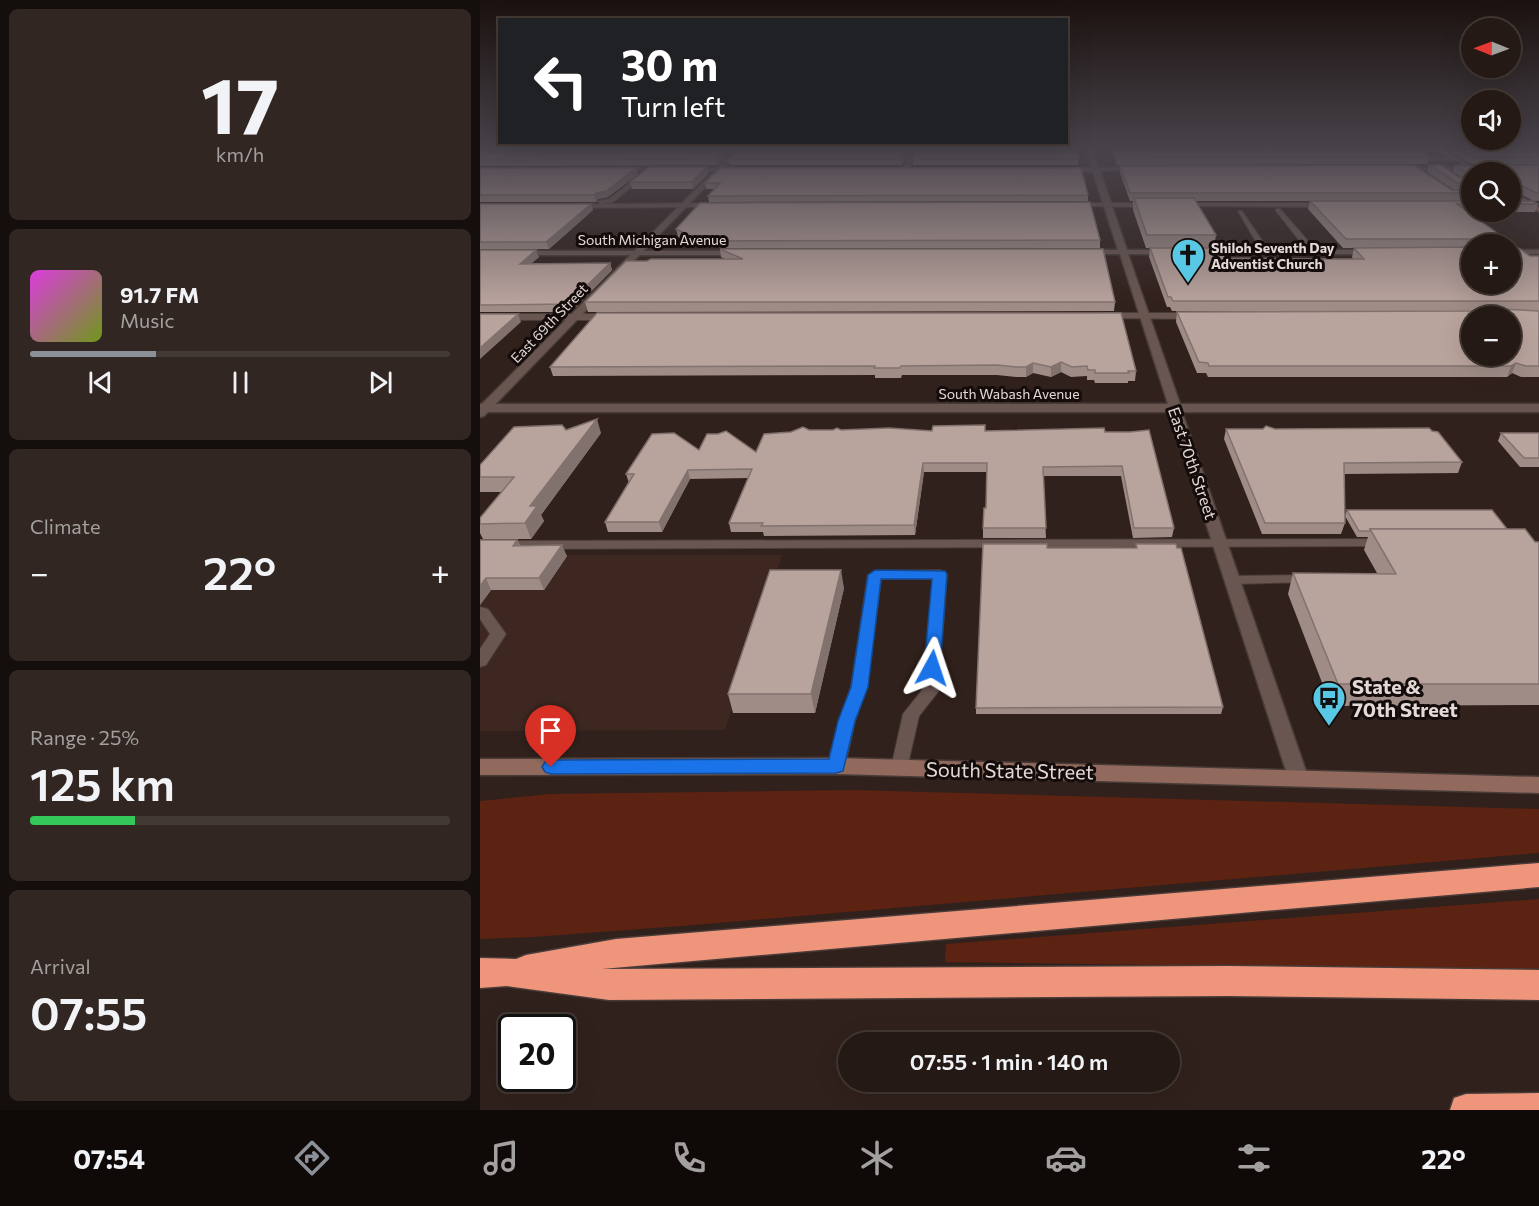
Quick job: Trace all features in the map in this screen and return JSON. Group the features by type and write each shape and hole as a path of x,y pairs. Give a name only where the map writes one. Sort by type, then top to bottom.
{"highway":[{"path":"493,972 616,953 1539,875"},
{"path":"493,972 609,986 1227,981 1539,985"},
{"path":"1466,1110 1539,1109"}],"main road":[{"path":"1535,205 1539,210"},
{"name":"South State Street","path":"480,767 836,766 1539,785"}],"street":[{"name":"East 69th Street","path":"482,410 687,201"},
{"name":"East 70th Street","path":"1107,201 1298,777"},
{"path":"1078,252 1176,252"},
{"path":"1199,252 1381,252"},
{"path":"1521,252 1539,252"},
{"name":"South Michigan Avenue","path":"480,253 755,253"},
{"name":"South Wabash Avenue","path":"482,410 1539,408"}],"lane":[{"path":"594,206 598,202 611,201"},
{"path":"571,206 726,205"},
{"path":"1066,205 1158,205"},
{"path":"1170,205 1331,205"},
{"path":"1278,210 1313,252"},
{"path":"1240,212 1266,252"},
{"path":"1095,316 1202,316"},
{"path":"480,317 626,317"},
{"path":"480,545 1396,543"},
{"path":"836,766 847,721 860,687 875,575 940,574 930,692 911,714 900,768"},
{"path":"1232,580 1327,579"},
{"path":"480,612 483,612 498,634 480,661"}],"shaded area":[{"path":"480,555 782,555 725,730 480,731"},
{"path":"851,790 1539,809 1539,853 694,925 480,939 480,801 549,794"},
{"path":"1539,899 1539,970 945,962 946,944"}],"building":[{"path":"1135,201 1196,201 1216,235 1147,235"},
{"path":"1310,201 1461,201 1461,204 1457,204 1461,207 1461,222 1482,222 1499,234 1461,234 1461,239 1346,239"},
{"path":"1521,201 1533,201 1538,204 1521,204"},
{"path":"1090,202 1100,240 701,241 676,229 700,203"},
{"path":"480,204 591,204 546,242 480,242"},
{"path":"1461,247 1461,294 1521,294 1521,250 1530,256 1539,256 1539,301 1173,301 1171,297 1168,297 1150,248 1221,248 1227,258 1364,259 1354,248"},
{"path":"720,249 1103,249 1115,302 585,302 626,261 743,259"},
{"path":"480,250 536,250 520,264 610,263 568,304 480,305"},
{"path":"1521,310 1539,311 1539,366 1521,364"},
{"path":"1461,311 1461,366 1209,366 1208,363 1199,362 1177,312"},
{"path":"597,313 1121,313 1136,371 1095,373 1095,370 1088,370 1087,366 1072,367 1061,362 1051,367 1033,363 1026,367 997,365 901,366 900,368 874,368 875,366 550,367"},
{"path":"480,314 518,314 480,348"},
{"path":"597,419 530,506 537,506 525,523 480,524 480,518 514,477 480,477 480,465 514,427 562,425 566,430"},
{"path":"985,425 985,431 1104,428 1105,432 1149,430 1174,528 1134,528 1122,466 1043,467 1046,528 983,528 987,463 923,463 914,525 761,526 763,523 729,523 752,469 688,470 659,522 605,522 634,474 626,474 652,434 674,433 699,450 707,434 726,431 756,452 764,434 791,432 803,427 809,430 889,428 932,431 933,426"},
{"path":"1266,426 1275,429 1429,428 1438,432 1462,462 1344,463 1345,523 1265,523 1226,429 1263,429"},
{"path":"1501,433 1539,433 1539,458 1524,458"},
{"path":"1347,510 1492,510 1507,529 1370,529 1370,531 1359,531"},
{"path":"1370,529 1525,529 1535,542 1539,542 1539,684 1338,684 1293,573 1396,574"},
{"path":"480,540 517,540 513,546 562,545 539,578 486,578 480,586"},
{"path":"983,544 1047,544 1047,548 1137,548 1136,544 1176,544 1177,548 1181,548 1223,707 976,708"},
{"path":"770,570 841,570 811,694 728,694"}],"place":[{"name":"Shiloh Seventh Day Adventist Church","path":"1188,284"},
{"name":"State & 70th Street","path":"1329,727"}],"route":[{"path":"551,767 836,766 847,721 860,687 875,575 940,574 932,668"}]}
